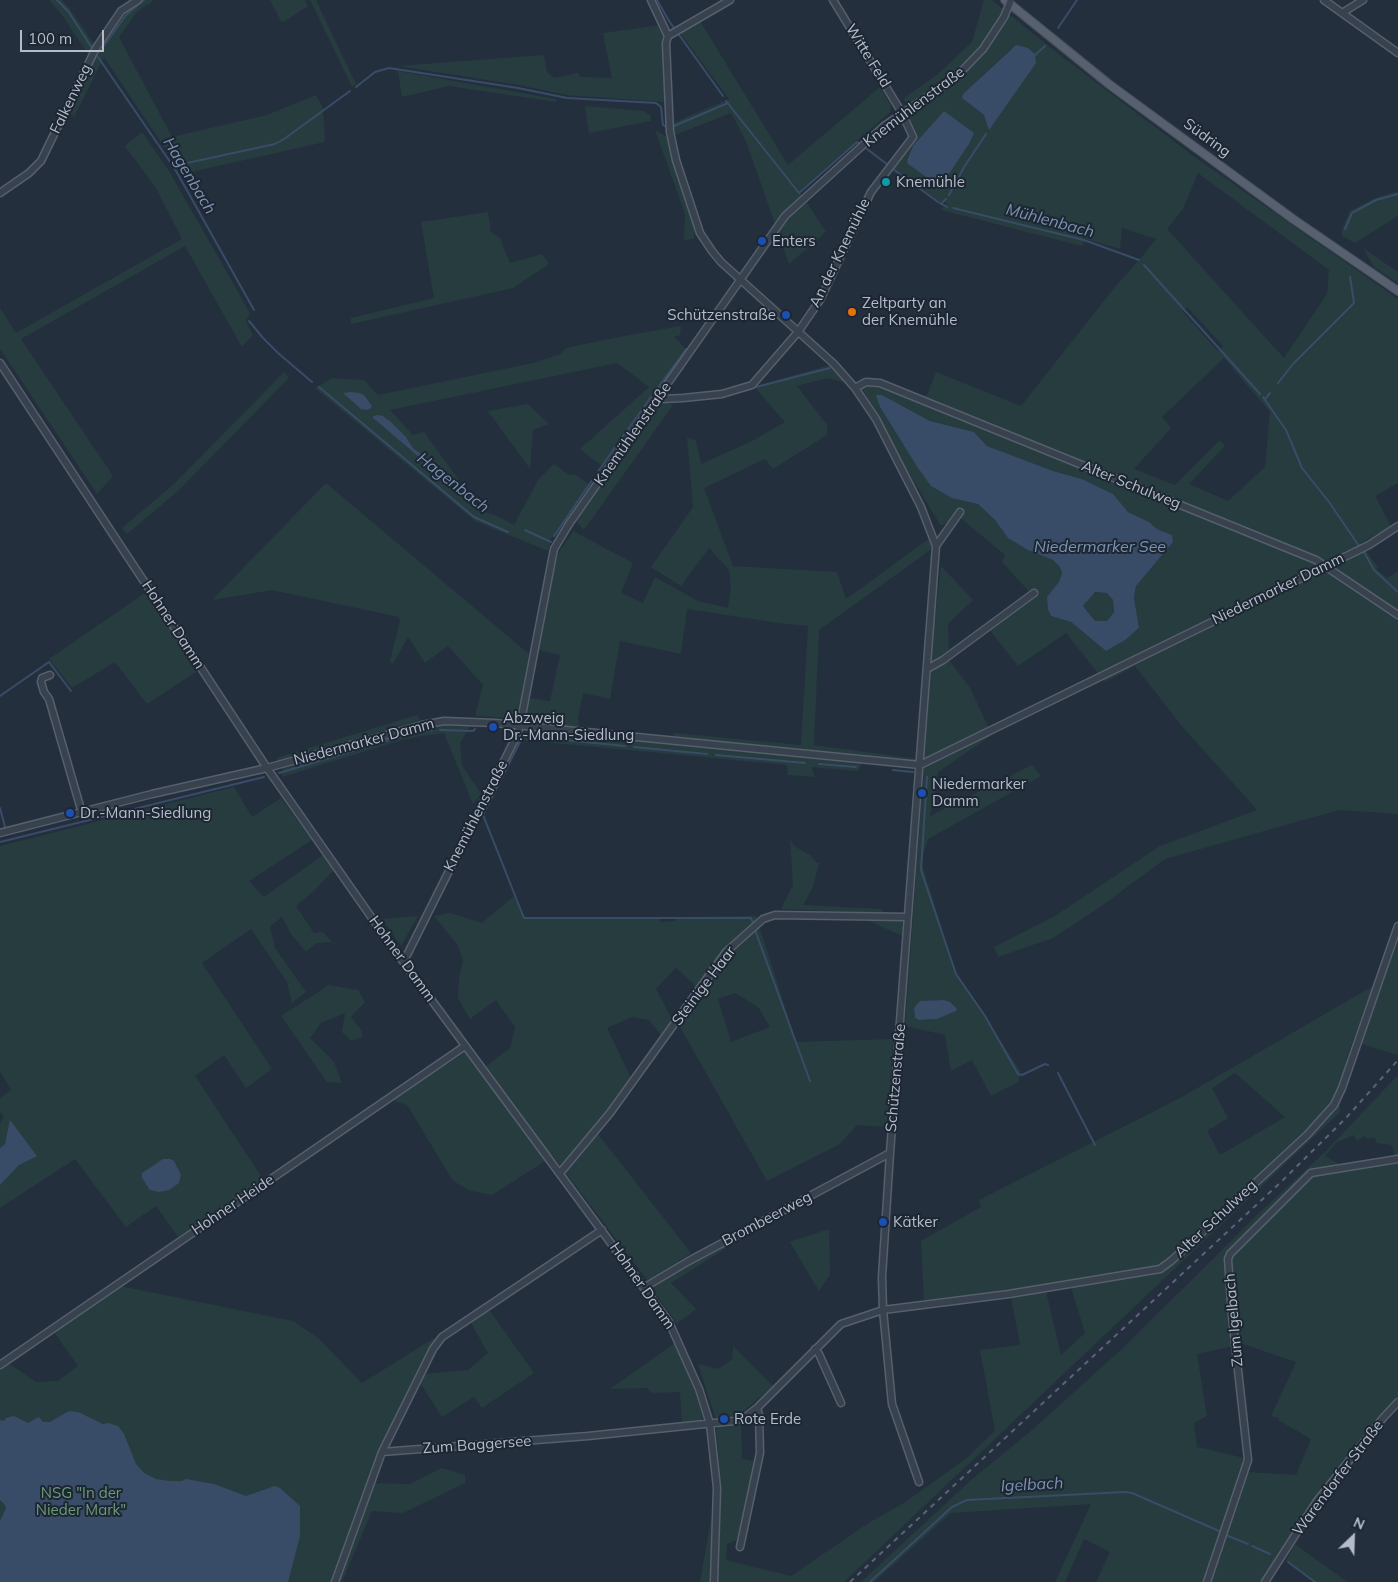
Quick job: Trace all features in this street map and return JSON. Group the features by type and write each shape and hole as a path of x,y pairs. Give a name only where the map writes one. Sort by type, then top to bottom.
{"main road":[{"name":"Südring","path":"1005,0 1110,85 1293,219 1398,291"}],"street":[{"name":"Falkenweg","path":"0,193 29,173 41,161 96,48 121,11 138,0"},
{"path":"651,0 668,36 730,0"},
{"name":"Witte Feld","path":"833,0 902,113"},
{"name":"Knemühlenstraße","path":"404,962 515,740 520,726 554,549 569,524 785,216 869,139 902,113 940,90 967,67 983,49 1004,17 1011,0"},
{"path":"1324,0 1398,53"},
{"path":"1342,13 1362,0"},
{"name":"Schützenstraße","path":"668,36 666,43 670,132 676,160 700,232 712,251 740,281 834,364 855,388 876,419 912,489 936,546 882,1277 883,1310 892,1404 919,1482"},
{"name":"An der Knemühle","path":"659,397 662,399 683,398 722,394 752,385 798,332 820,300 871,192 913,137 902,113"},
{"name":"Hohner Damm","path":"0,363 267,768 404,962 645,1287 673,1329 699,1388 710,1424 717,1488 714,1582"},
{"name":"Alter Schulweg","path":"855,388 866,382 880,383 1316,560 1398,615"},
{"path":"936,546 960,512"},
{"name":"Niedermarker Damm","path":"0,833 152,794 267,768 422,725 444,721 494,723 920,765 1369,545 1398,526"},
{"path":"927,669 943,660 1034,593"},
{"path":"50,675 42,678 41,682 44,692 49,699 82,813"},
{"name":"Steinige Haar","path":"560,1172 610,1113 726,952 763,919 775,915 908,917"},
{"name":"Alter Schulweg","path":"883,1310 1009,1294 1150,1271 1160,1269 1172,1261 1306,1135 1334,1105 1342,1088 1398,926"},
{"name":"Hohner Heide","path":"0,1365 466,1046"},
{"name":"Brombeerweg","path":"645,1287 687,1262 890,1153"},
{"name":"Zum Igelbach","path":"1207,1582 1248,1460 1232,1316 1228,1259 1230,1254 1311,1173 1398,1159"},
{"path":"335,1582 382,1452 433,1349 442,1337 602,1230"},
{"path":"710,1424 740,1420 757,1408 842,1324 883,1310"},
{"path":"815,1350 819,1354 841,1403"},
{"name":"Warendorfer Straße","path":"1265,1582 1317,1501 1398,1402"},
{"path":"740,1547 760,1453 759,1415 757,1408"},
{"name":"Zum Baggersee","path":"382,1452 588,1436 710,1424"}],"green space":[{"path":"49,0 62,0 70,9 94,44 88,54 62,15"},
{"path":"140,0 154,0 137,12 119,37 172,137 267,115 316,95 323,108 325,142 182,174 104,57 74,117 69,112 99,50 124,14"},
{"path":"270,0 305,0 308,6 282,23"},
{"path":"310,0 316,0 356,84 352,87"},
{"path":"984,0 992,0 1051,48 1192,155 1398,299 1398,483 1375,496 1391,526 1361,543 1378,568 1376,569 1387,578 1398,571 1398,814 1339,810 1165,859 1100,907 1053,938 998,957 994,947 1055,916 1160,846 1257,810 1181,725 1135,666 1105,682 1066,633 1018,666 990,630 1034,597 1002,562 1005,555 958,516 941,526 899,457 862,388 879,379 926,397 936,372 1021,406 1115,287 1156,239 1122,228 1120,249 1083,238 1082,246 941,210 947,203 944,201 940,202 892,167 916,138 904,98 938,74 972,42","holes":["1012,48 1028,48 1035,54 1035,58 988,129 988,121 984,115 962,98 963,94","944,111 969,144 941,186","1198,173 1329,270 1327,294 1284,358 1167,229 1183,209","1187,307 1223,346 1218,351 1182,311","1224,358 1270,412 1265,467 1228,501 1189,484 1225,446 1220,440 1175,485 1134,469 1171,428 1162,417","877,395 882,395 930,421 974,432 987,446 1053,471 1082,479 1113,494 1128,512 1149,522 1157,529 1172,535 1173,542 1136,586 1134,598 1139,629 1106,651 1071,622 1051,616 1047,597 1059,583 1062,573 1060,567 1053,560 1028,550 1008,538 995,520 978,504 916,465 880,407"]},
{"path":"700,21 788,165 880,87 891,106 890,112 799,191 826,232 789,264 747,144 731,113 675,135 673,123 729,99 680,33"},
{"path":"661,25 664,33 664,102 567,95 519,85 398,66 544,55 547,72 554,78 578,73 580,77 612,78 603,33"},
{"path":"398,71 556,99 556,102 449,86 402,97"},
{"path":"585,106 644,111 650,115 651,121 589,133"},
{"path":"655,130 667,137 673,162 695,226 694,239 684,240 685,214"},
{"path":"142,132 169,171 250,313 246,321 253,335 242,347 185,246 21,339 113,476 97,494 0,349 0,308 16,333 182,239 156,188 125,146"},
{"path":"1398,191 1398,216 1355,243 1342,236 1342,229 1350,211 1375,198"},
{"path":"488,212 491,232 500,238 510,263 542,254 549,264 513,288 351,324 351,318 434,298 421,222"},
{"path":"1363,248 1398,272 1398,283 1374,267"},
{"path":"681,326 680,335 674,337 685,348 602,466 580,449 649,387 617,363 390,410 413,435 424,432 479,510 497,516 514,525 538,480 554,464 569,475 574,474 589,484 551,539 548,551 475,521 315,388 332,378 364,380 378,395 533,363 561,354 566,348","holes":["383,416 406,437 413,448 420,453 410,450 372,417"]},
{"path":"830,365 847,383 827,378 797,386 827,425 827,435 773,469 765,459 704,488 733,566 837,572 846,599 930,538 933,548 819,630 814,745 918,759 913,767 862,763 858,771 811,767 815,777 788,775 787,765 522,740 540,726 525,723 529,698 550,701 560,655 538,650 546,598 559,552 573,531 633,563 621,593 643,603 655,577 698,601 728,608 731,586 729,570 709,548 681,586 651,567 693,507 687,437 696,441 701,464 752,441 785,422 757,390 756,386","holes":["687,609 808,626 801,745 674,733 673,739 579,730 578,719 583,693 610,699 620,641 681,654"]},
{"path":"284,372 289,378 178,491 127,534 122,528 174,484"},
{"path":"660,402 673,405 584,530 575,520"},
{"path":"528,404 549,424 533,430 530,469 488,411"},
{"path":"326,483 529,654 519,709 510,718 475,716 483,685 448,646 425,663 408,637 393,664 390,661 400,620 399,617 272,590 212,600"},
{"path":"941,566 973,600 948,624 949,653 929,665"},
{"path":"1095,592 1107,593 1113,600 1114,612 1107,621 1095,621 1083,606"},
{"path":"145,593 199,670 147,704 115,662 72,688 49,659"},
{"path":"949,660 970,688 992,735 938,772 930,816 1032,765 1041,776 928,839 921,861 955,972 1021,1072 1018,1082 991,1096 972,1060 951,1071 945,1035 905,1026 931,670","holes":["944,1000 950,1002 956,1011 937,1019 919,1020 915,1018 914,1008 929,1001"]},
{"path":"417,715 420,720 278,761 276,758"},
{"path":"443,725 470,726 460,743 462,765 481,794 473,804 444,733 402,740 282,777 283,767"},
{"path":"234,787 252,817 281,798 312,840 249,881 264,897 323,855 334,870 296,906 314,933 323,932 332,942 316,943 306,952 291,934 282,917 270,926 275,948 306,992 292,1003 287,982 251,929 202,963 272,1069 246,1088 224,1055 195,1076 263,1179 178,1237 156,1206 126,1227 75,1159 0,1208 0,1185 19,1165 11,1121 5,1144 0,1148 0,1124 4,1116 0,1113 0,1098 11,1090 0,1071 0,846"},
{"path":"790,839 794,846 810,855 819,863 813,887 803,905 882,909 882,913 781,909 793,885"},
{"path":"514,896 524,918 660,917 660,922 676,921 676,917 756,916 796,1042 893,1039 887,1127 857,1125 840,1144 767,1181 680,1027 727,956 696,989 693,983 676,968 656,989 673,1021 663,1038 649,1020 632,1017 607,1028 632,1080 594,1129 691,1253 648,1281 553,1156 492,1195 471,1191 453,1181 407,1105 392,1100 466,1052 480,1071 510,1048 515,1027 496,1000 470,1019 458,998 459,978 463,960 457,944 434,916 450,913 482,923","holes":["735,993 758,1007 770,1027 731,1042 718,999"]},
{"path":"417,916 401,946 382,919"},
{"path":"869,918 903,919 902,936 869,921"},
{"path":"1398,940 1398,1054 1397,1055 1361,1044"},
{"path":"329,985 358,990 365,1002 351,1017 361,1030 363,1037 351,1041 342,1032 345,1013 321,1023 310,1038 334,1062 342,1083 327,1082 281,1016"},
{"path":"1373,986 1347,1057 1339,1099 1340,1112 844,1582 717,1582 721,1487 716,1430 718,1426 741,1425 742,1459 756,1461 739,1539 727,1544 726,1560 791,1576 870,1522 904,1503 964,1460 995,1431 980,1350 1020,1345 1011,1297 1046,1291 1061,1355 1085,1333 1071,1287 1138,1275 1159,1265 1009,1290 924,1300 921,1241 981,1207 979,1200 1182,1097","holes":["1235,1073 1285,1117 1220,1155 1207,1131 1228,1118 1212,1088"]},
{"path":"1398,1075 1398,1158 1393,1159 1394,1152 1391,1145 1376,1143 1375,1138 1367,1139 1364,1136 1357,1141 1354,1135 1337,1142 1325,1156 1341,1165 1398,1162 1398,1397 1382,1414 1312,1502 1260,1582 1210,1582 1246,1472 1296,1475 1311,1439 1278,1420 1279,1418 1271,1416 1296,1362 1243,1344 1197,1354 1207,1416 1194,1423 1197,1447 1245,1458 1204,1582 1096,1582 1110,1552 1084,1539 1065,1582 1055,1582 1091,1504 951,1513 874,1582 861,1582 970,1481 1032,1430 1124,1347 1260,1212 1326,1151"},
{"path":"758,1228 671,1283 696,1309 677,1324 655,1293 654,1284 750,1230"},
{"path":"829,1229 830,1275 819,1291 790,1242"},
{"path":"120,1286 293,1321 318,1338 362,1383 436,1337 378,1453 367,1483 410,1484 442,1468 465,1475 465,1483 403,1513 372,1511 342,1582 0,1582 0,1368 8,1363 36,1382 58,1381 78,1366 53,1331"},
{"path":"488,1308 534,1373 482,1408 474,1397 442,1417 420,1383 424,1374 468,1370 488,1353 470,1321"},
{"path":"675,1343 694,1388 703,1418 699,1422 682,1424 680,1392 655,1393 647,1388 610,1389"},
{"path":"733,1346 773,1386 746,1409 731,1418 719,1419 715,1417 698,1364 718,1369 732,1360"},
{"path":"713,1508 711,1582 700,1582"},
{"path":"1295,1544 1347,1582 1314,1582 1286,1561"}],"water":[{"path":"1016,45 1028,48 1035,54 1036,63 989,130 984,115 962,98 963,94"},
{"path":"944,111 974,133 969,144 943,183 939,186 908,164 907,161 913,146"},
{"path":"351,392 364,395 372,406 371,408 367,410 361,409 343,393"},
{"name":"Niedermarker See","path":"876,395 882,395 930,421 974,432 987,446 1053,471 1082,479 1113,494 1128,512 1149,522 1157,529 1172,535 1173,542 1136,586 1134,598 1139,628 1125,640 1106,651 1071,622 1051,616 1047,597 1059,582 1062,573 1060,567 1053,560 1028,550 1008,538 995,520 978,504 952,498 931,486 880,407","holes":["1095,592 1107,593 1113,600 1114,612 1107,621 1095,621 1083,606"]},
{"path":"378,415 391,422 406,437 413,448 428,459 429,463 427,464 373,418 373,416"},
{"path":"944,1000 950,1002 957,1009 956,1011 937,1019 919,1020 915,1018 914,1008 920,1001"},
{"path":"10,1120 37,1156 19,1165 0,1185 0,1148 5,1144"},
{"path":"163,1159 174,1161 181,1175 179,1183 169,1190 159,1192 150,1190 142,1178 142,1173"},
{"name":"NSG \"In der Nieder Mark\"","path":"69,1411 78,1412 103,1424 108,1423 118,1426 124,1434 136,1464 144,1473 156,1479 182,1481 186,1479 214,1484 246,1496 275,1486 280,1488 300,1506 300,1536 288,1582 0,1582 0,1521 6,1508 0,1500 0,1420 4,1421 6,1418 14,1416 28,1423 39,1417 43,1422 50,1422"}],"waterway":[{"name":"Hagenbach","path":"57,0 68,11 92,48"},
{"path":"101,50 126,15 144,0"},
{"name":"Mühlenbach","path":"657,0 669,21 723,96"},
{"path":"1058,28 1077,0"},
{"path":"1034,56 1045,46"},
{"name":"Hagenbach","path":"98,57 175,169 254,310"},
{"path":"356,87 375,72 389,68 518,88 567,98 656,103 661,107 663,125 667,127"},
{"path":"173,166 275,144 350,91"},
{"name":"Mühlenbach","path":"726,101 799,193 857,142 859,144"},
{"path":"674,126 728,103"},
{"path":"949,195 964,167 986,134"},
{"name":"Mühlenbach","path":"867,149 888,165"},
{"name":"Mühlenbach","path":"893,169 947,207"},
{"path":"1345,229 1352,213 1376,200 1398,194"},
{"name":"Mühlenbach","path":"941,204 946,199"},
{"name":"Mühlenbach","path":"953,208 1084,240 1139,260"},
{"name":"Mühlenbach","path":"1144,265 1260,394"},
{"path":"1278,383 1293,364 1354,303 1350,277"},
{"name":"Hagenbach","path":"249,321 278,353 312,382"},
{"name":"Hagenbach","path":"654,393 686,349"},
{"path":"756,387 830,368"},
{"name":"Hagenbach","path":"319,387 474,517 508,532"},
{"path":"1265,399 1270,393"},
{"name":"Hagenbach","path":"597,473 651,397"},
{"name":"Mühlenbach","path":"1263,397 1286,430 1302,468 1329,502 1359,546"},
{"name":"Hagenbach","path":"554,536 593,479"},
{"name":"Hagenbach","path":"525,530 551,542"},
{"name":"Mühlenbach","path":"1364,552 1374,570 1398,592"},
{"path":"0,696 49,662 71,691"},
{"path":"440,730 473,731 475,729"},
{"path":"279,773 403,736 433,730"},
{"path":"523,736 483,815 524,918 751,918 753,923"},
{"path":"523,736 625,746"},
{"path":"634,747 707,754"},
{"path":"716,755 805,763"},
{"path":"819,764 856,767"},
{"path":"893,770 913,772"},
{"path":"0,842 264,777"},
{"path":"927,777 921,870 956,974 985,1016 1018,1074 1022,1075 1045,1064 1048,1065"},
{"path":"0,808 5,827"},
{"path":"755,930 810,1081"},
{"path":"1058,1073 1095,1145"},
{"name":"Igelbach","path":"870,1582 952,1507 967,1500 1125,1492 1132,1493 1219,1531"},
{"name":"Igelbach","path":"1228,1536 1248,1544"},
{"name":"Igelbach","path":"1252,1546 1270,1554"},
{"name":"Igelbach","path":"1288,1562 1315,1582"}],"railway":[{"path":"850,1582 1281,1182 1346,1118 1398,1060"}],"place":[{"name":"Knemühle","path":"886,182"},
{"name":"Enters","path":"762,241"},
{"name":"Zeltparty an der Knemühle","path":"852,312"},
{"name":"Schützenstraße","path":"786,315"},
{"name":"Abzweig Dr.-Mann-Siedlung","path":"493,727"},
{"name":"Niedermarker Damm","path":"922,793"},
{"name":"Dr.-Mann-Siedlung","path":"70,813"},
{"name":"Kätker","path":"883,1222"},
{"name":"Rote Erde","path":"724,1419"}]}
